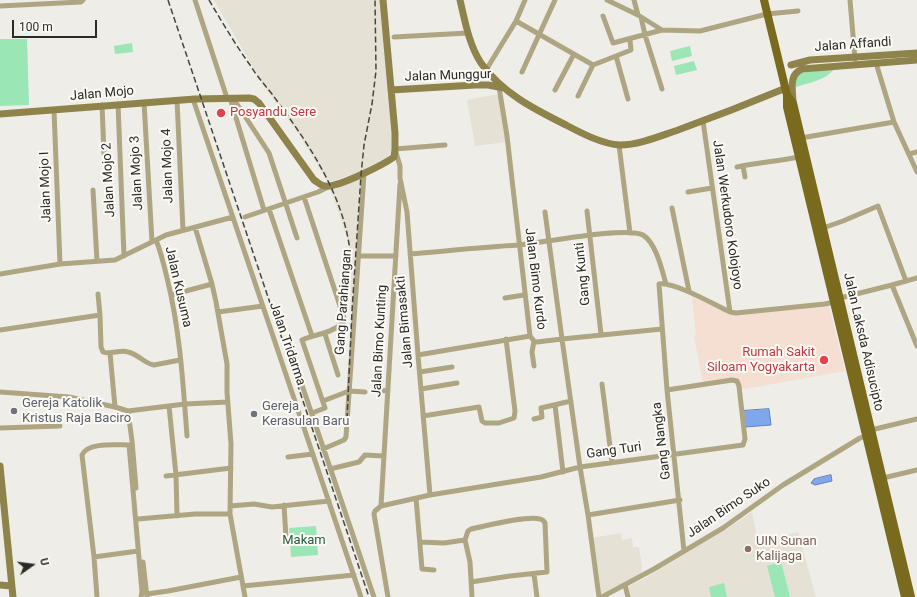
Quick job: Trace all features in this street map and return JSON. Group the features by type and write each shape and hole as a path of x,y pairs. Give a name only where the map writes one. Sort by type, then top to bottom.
{"main road":[{"name":"Jalan Laksda Adisucipto","path":"764,0 780,65 786,92 786,104 799,156 823,228 837,300"},
{"name":"Jalan Laksda Adisucipto","path":"786,92 793,103 813,200 869,433 904,597"},
{"name":"Jalan Laksda Adisucipto","path":"869,433 883,478 911,597"}],"street":[{"path":"0,6 41,2 81,2 84,0"},
{"path":"195,0 230,98 266,209 312,336"},
{"path":"383,0 391,90"},
{"path":"460,0 468,33 480,61 486,70 502,87"},
{"path":"486,70 516,21 526,0"},
{"path":"522,72 555,0"},
{"path":"607,0 639,16 662,30"},
{"path":"634,0 662,89"},
{"path":"850,0 855,61"},
{"path":"603,16 612,43 630,40 662,30 700,31 767,14 798,11"},
{"path":"516,21 593,64"},
{"path":"394,37 468,33"},
{"path":"578,96 593,64 631,50 630,40"},
{"name":"Jalan Affandi","path":"811,67 917,53"},
{"path":"555,90 574,54"},
{"path":"777,54 781,59 791,65 811,67"},
{"path":"616,56 628,99"},
{"name":"Jalan Affandi","path":"791,65 810,60 876,63 917,60"},
{"path":"876,63 894,122 917,172"},
{"path":"783,79 784,74 791,65"},
{"path":"793,103 792,81 794,75 797,71 811,67"},
{"name":"Jalan Munggur","path":"395,149 391,90 475,85 502,87 528,106 581,133 599,140 619,145 636,143 659,136 786,92"},
{"name":"Jalan Bimo Kurdo","path":"502,87 524,295 530,336 537,342 562,339 599,597"},
{"path":"230,98 254,99 259,103 314,180 321,185 329,186"},
{"path":"230,98 266,147 298,238"},
{"name":"Jalan Mojo","path":"0,114 144,102 230,98"},
{"name":"Jalan Tridarma","path":"193,99 354,575 360,597"},
{"name":"Jalan Mojo 4","path":"177,100 183,230"},
{"name":"Jalan Mojo 3","path":"144,102 154,241"},
{"name":"Jalan Mojo 2","path":"118,104 124,256"},
{"path":"102,105 104,154"},
{"name":"Jalan Mojo I","path":"54,110 60,264"},
{"name":"Jalan Werkudoro Kolojoyo","path":"703,121 730,312"},
{"path":"801,138 894,122"},
{"path":"245,217 304,197 329,186 364,174 394,157 395,149 445,145"},
{"path":"619,145 630,233"},
{"name":"Jalan Bimasakti","path":"395,149 400,166 400,178 406,205 430,495"},
{"path":"909,154 917,152"},
{"path":"737,167 768,161 774,162 799,156"},
{"path":"744,166 745,177"},
{"name":"Gang Parahiangan","path":"323,449 346,439 364,174"},
{"name":"Jalan Bimo Kunting","path":"388,597 374,514 375,511 381,506 400,178"},
{"path":"688,192 712,188"},
{"path":"93,190 96,261"},
{"path":"304,197 344,318 343,323 325,334 312,336 302,340 325,408 312,413"},
{"path":"823,228 878,206 906,280"},
{"path":"672,208 689,291"},
{"name":"Gang Kunti","path":"587,211 601,334"},
{"path":"545,212 562,339 662,329"},
{"path":"154,241 166,235 233,216"},
{"path":"195,227 212,284 227,364 231,444 230,514 245,597"},
{"path":"410,254 519,245 590,235 630,233 641,234 648,238 654,248 666,284 689,291 736,314 824,304 917,278"},
{"name":"Jalan Kusuma","path":"0,274 60,264 115,260 154,241 160,248 171,295 180,348 187,436"},
{"path":"358,256 396,256"},
{"name":"Gang Nangka","path":"666,284 661,283 659,286 667,390 680,500 684,551"},
{"path":"171,295 212,284"},
{"path":"892,286 917,346"},
{"path":"98,294 103,352 129,352 138,356 150,365 180,360"},
{"path":"505,298 524,295"},
{"path":"218,312 263,306"},
{"path":"0,330 100,315"},
{"path":"325,334 338,374"},
{"path":"418,355 530,336"},
{"path":"423,416 479,407 482,420 485,423 499,423 514,418 515,411 506,339"},
{"path":"534,341 532,352 534,366"},
{"path":"110,353 115,407"},
{"path":"420,372 452,368"},
{"name":"Gang Turi","path":"580,467 743,445 745,439 739,386 737,381 732,380 667,390"},
{"path":"422,389 457,383"},
{"path":"602,384 612,462"},
{"path":"302,385 374,597"},
{"path":"374,390 388,391"},
{"path":"323,401 349,391 365,392"},
{"path":"0,392 69,397 128,411 185,404 228,402"},
{"path":"534,419 542,417 540,408 571,401"},
{"path":"555,405 564,472"},
{"path":"169,406 176,475 177,516"},
{"path":"128,411 147,595 241,577"},
{"name":"Jalan Bimo Suko","path":"602,597 731,523 784,485 860,438 869,433 917,419"},
{"path":"0,428 60,426"},
{"path":"97,597 94,557 82,455 85,449 95,446 129,445 142,592 141,597"},
{"path":"288,457 313,454"},
{"path":"330,469 359,462 365,455 383,456"},
{"path":"0,466 13,597"},
{"path":"381,506 430,495 541,477 580,467"},
{"path":"166,476 231,468"},
{"path":"883,478 917,470"},
{"path":"416,498 422,569 434,570"},
{"path":"588,515 680,500"},
{"path":"230,506 254,504 272,507 329,501"},
{"path":"284,505 286,538"},
{"path":"138,519 230,514"},
{"path":"471,582 510,576 546,573 548,570 545,523 542,519 522,519 496,523 468,531 465,540 470,562 471,582 472,597"},
{"path":"420,542 444,543 465,540"},
{"path":"94,557 138,551"},
{"path":"534,574 537,597"},
{"path":"243,586 354,575"},
{"path":"0,585 11,586"},
{"path":"625,585 628,597"}],"shaded area":[{"path":"214,0 380,0 391,100 392,147 386,159 367,169 328,183 300,136 265,88"},
{"path":"499,94 506,142 475,146 467,100"},
{"path":"362,178 353,312 351,312 350,257 348,240 330,189"},
{"path":"692,297 733,315 829,306 845,371 739,390 737,378 703,383 694,336 696,335"},
{"name":"UIN Sunan Kalijaga","path":"752,512 758,542 798,532 816,597 630,597 628,587 733,525"},
{"path":"621,533 622,540 632,538 633,547 639,547 642,566 641,573 599,597 592,538"}],"green space":[{"path":"0,39 27,39 29,105 0,106"},
{"path":"132,43 133,52 115,54 114,46"},
{"path":"690,46 692,56 672,61 670,51"},
{"path":"694,61 697,70 676,75 674,66"},
{"path":"834,69 831,73 822,78 796,87 795,81 798,73"},
{"name":"Makam","path":"316,526 318,555 291,557 289,528"},
{"path":"781,562 790,597 775,597 767,566"},
{"path":"724,583 727,597 711,597 709,587"}],"water":[{"path":"769,409 771,425 745,427 742,411"},
{"path":"831,475 832,481 815,485 811,483 814,479"}],"railway":[{"path":"168,0 369,597"},
{"path":"209,0 239,49 299,132 324,173 342,216 348,239 351,263"},
{"path":"347,419 361,175 364,145 372,104 376,71 375,0"}],"place":[{"name":"Posyandu Sere","path":"221,113"},
{"name":"Rumah Sakit Siloam Yogyakarta","path":"824,360"},
{"name":"Gereja Katolik Kristus Raja Baciro","path":"14,411"},
{"name":"Gereja Kerasulan Baru","path":"254,414"},
{"name":"UIN Sunan Kalijaga","path":"748,549"}]}
